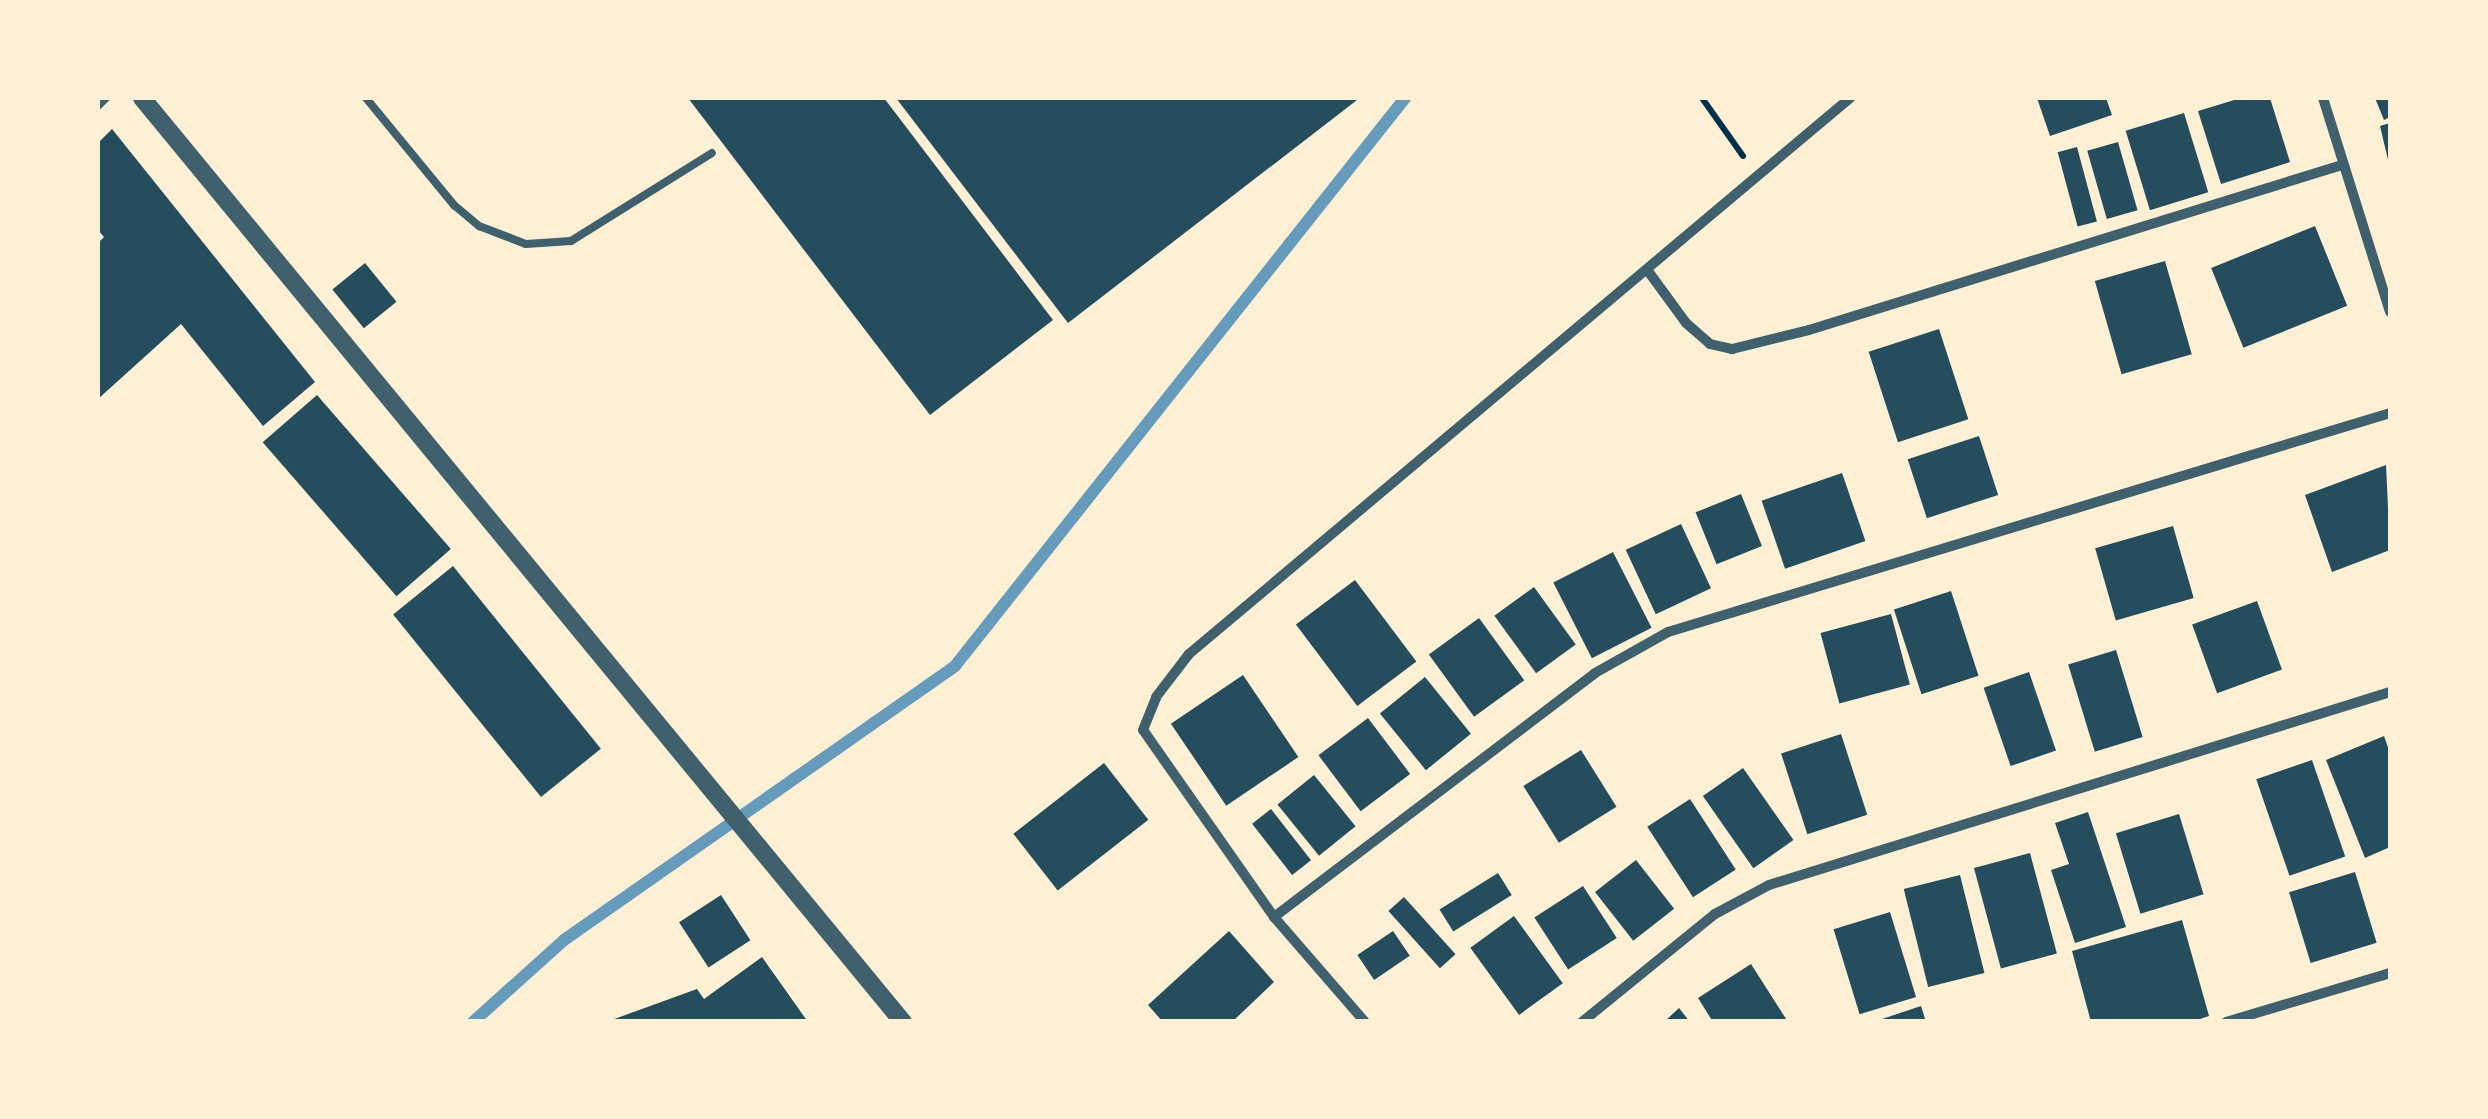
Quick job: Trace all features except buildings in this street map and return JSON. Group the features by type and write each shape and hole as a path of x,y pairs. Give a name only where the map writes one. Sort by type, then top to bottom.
{"street":[{"path":"142,98 705,784 763,846 903,1022"},
{"path":"1365,1022 1274,917 1142,730 1156,697 1189,654 1850,98"},
{"path":"2323,98 2390,312"},
{"path":"1648,271 1686,322 1710,344 1732,348 1810,330 2342,165"},
{"path":"1274,917 1595,672 1668,632 2390,413"},
{"path":"1582,1022 1714,914 1770,885 2390,692"},
{"path":"2226,1022 2390,973"}],"lane":[{"path":"98,106 106,98"},
{"path":"366,98 454,205 479,226 526,244 571,240 712,153"}],"path":[{"path":"1702,98 1758,177"}],"waterway":[{"path":"473,1022 564,940 955,666 1405,98"}]}
